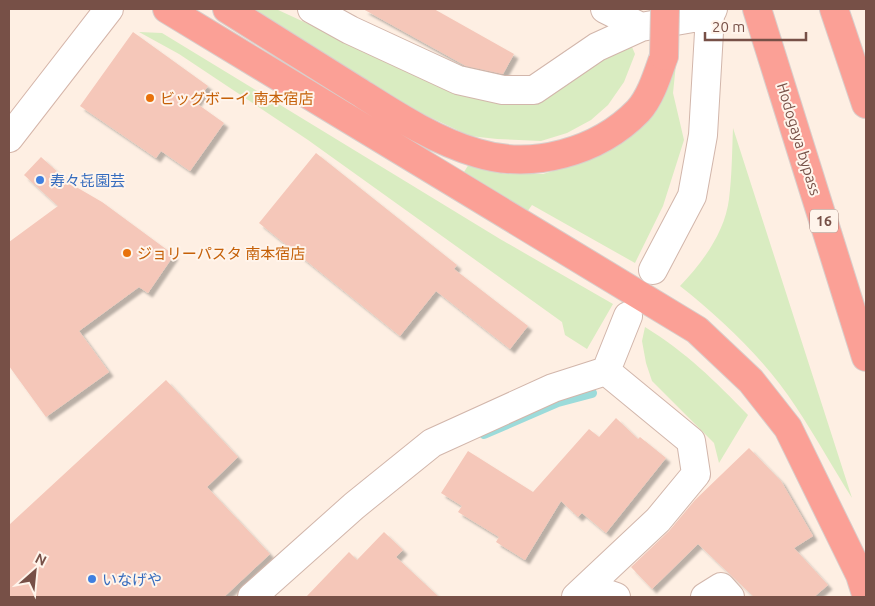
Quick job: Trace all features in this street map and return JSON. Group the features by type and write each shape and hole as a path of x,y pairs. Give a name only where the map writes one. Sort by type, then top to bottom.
{"highway":[{"path":"167,9 697,330 751,381 788,428 860,575 866,594"},
{"path":"227,9 407,122 446,143 478,154 509,159 542,159 593,144 639,110 654,83 664,56 665,9"},
{"name":"Hodogaya bypass","path":"757,9 783,86 866,357"},
{"path":"834,9 866,104"}],"street":[{"path":"9,138 110,9"},
{"path":"312,9 350,30 458,80 504,90 534,90 597,47 641,27 711,12 703,135 692,196 653,270"},
{"path":"605,9 641,27"},
{"path":"606,371 628,316"},
{"path":"582,592 658,520 696,474 691,441 606,371"},
{"path":"252,597 354,506 432,443 553,388 606,371"},
{"path":"705,597 721,587 730,597"},
{"path":"582,592 616,597"}],"green space":[{"path":"248,9 276,9 451,90 498,101 616,49 632,47 635,54 624,82 608,105 591,120 567,133 541,141 470,136 419,112"},
{"path":"139,32 162,33 500,239 613,304 587,349 565,335 562,322 308,140 179,54"},
{"path":"669,61 676,64 673,93 684,140 663,206 635,263 532,205 527,212 464,172 469,164 505,174 543,174 583,162 617,141"},
{"path":"733,128 852,498 803,418 771,373 728,327 680,286 705,257 723,223 730,190"},
{"path":"645,327 700,368 748,415 719,463 714,443 652,381 642,341"}],"building":[{"path":"363,9 434,9 514,54 503,74 466,66"},
{"path":"133,32 208,86 196,103 224,123 190,171 161,151 156,158 80,106"},
{"path":"316,153 457,265 454,269 528,326 510,349 436,291 400,336 259,223"},
{"path":"41,157 71,184 102,202 174,255 148,293 139,287 79,331 109,372 46,417 9,366 9,242 58,206 24,175"},
{"path":"166,380 238,457 207,487 270,554 224,597 9,597 9,525"},
{"path":"616,418 638,439 640,437 666,458 606,533 582,513 578,517 561,501 525,560 496,542 499,537 458,512 462,506 441,493 468,451 533,492 589,429 599,437"},
{"path":"749,448 781,481 813,536 794,548 828,585 814,597 754,597 698,544 652,589 631,567 669,531 695,500"},
{"path":"384,532 403,550 396,557 439,597 306,597 349,552 357,560"}],"waterway":[{"path":"484,434 558,402 592,393"}],"place":[{"name":"ビッグボーイ 南本宿店","path":"150,98"},
{"name":"寿々㐂園芸","path":"40,180"},
{"name":"ジョリーパスタ 南本宿店","path":"127,253"},
{"name":"いなげや","path":"92,579"}]}
